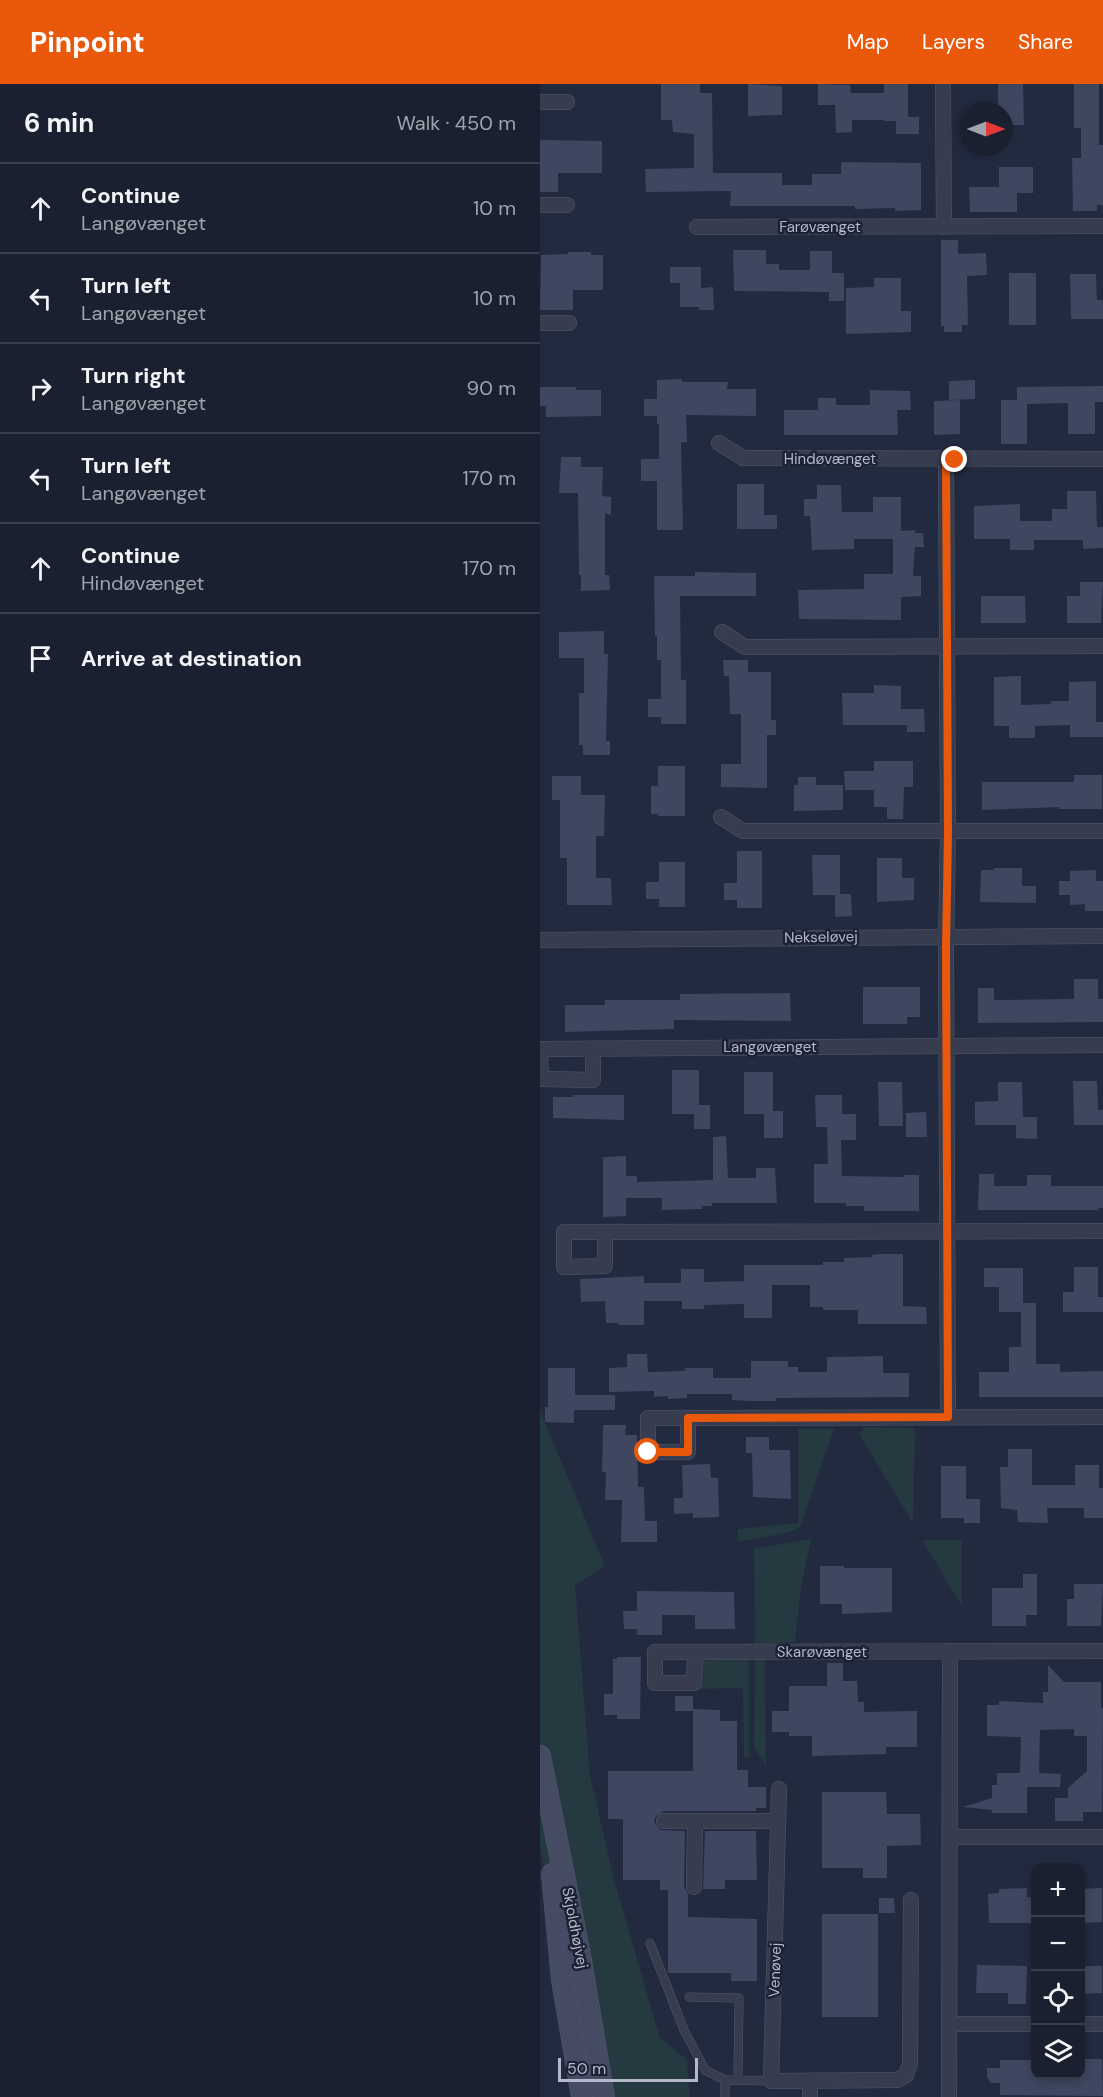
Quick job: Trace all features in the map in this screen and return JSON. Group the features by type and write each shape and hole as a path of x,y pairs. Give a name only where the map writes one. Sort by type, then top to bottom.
{"street":[{"path":"943,84 944,226"},
{"path":"540,102 567,102"},
{"path":"540,205 567,205"},
{"name":"Farøvænget","path":"697,227 1103,226"},
{"path":"540,323 569,323"},
{"name":"Hindøvænget","path":"719,443 743,458 1103,459"},
{"path":"946,460 948,1417"},
{"path":"722,632 745,647 1103,646"},
{"path":"721,818 743,831 1103,831"},
{"name":"Nekseløvej","path":"540,940 1103,936"},
{"name":"Langøvænget","path":"593,1048 1103,1045"},
{"path":"605,1232 1103,1231"},
{"path":"688,1418 1103,1417"},
{"path":"949,2097 950,1651"},
{"name":"Skarøvænget","path":"695,1652 1103,1651"},
{"name":"Skjoldhøjvej","path":"540,1758 562,1980 582,2097"},
{"name":"Skjoldhøjvej","path":"540,1758 580,1954 604,2097"},
{"name":"Venøvej","path":"771,2081 779,1789"},
{"path":"664,1821 778,1821"},
{"path":"694,1887 695,1821"},
{"path":"950,1838 1103,1837"},
{"path":"771,2081 897,2080 906,2075 909,2070 911,1900"},
{"path":"950,2024 1031,2024"},
{"path":"1085,2024 1103,2024"},
{"path":"810,2081 810,2097"}],"lane":[{"path":"650,1943 684,2030 705,2070 725,2080 771,2081"},
{"path":"689,1997 738,1998 738,2080"},
{"path":"725,2080 725,2097"}],"shaded area":[{"path":"540,1411 605,1566 575,1585 590,1776 615,1883 660,2038 687,2060 690,2097 586,2097 540,1846"},
{"path":"864,1427 915,1428 913,1523 859,1434"},
{"path":"798,1429 834,1429 800,1527 790,1532 738,1542 738,1529 798,1523"},
{"path":"811,1539 801,1587 795,1642 755,1644 754,1549"},
{"path":"922,1540 962,1540 962,1606"},
{"path":"745,1659 749,1662 749,1757 744,1757 743,1688 698,1689 700,1661"},
{"path":"755,1660 765,1660 766,1766 754,1747"}],"building":[{"path":"661,84 700,84 700,93 712,93 713,173 782,173 782,185 812,185 812,174 841,174 841,162 921,163 921,210 855,209 855,206 730,206 731,191 646,192 645,169 694,168 694,134 673,132 672,120 661,120"},
{"path":"748,84 782,86 782,115 748,116"},
{"path":"818,84 850,85 851,93 884,93 884,84 908,84 908,117 919,117 919,134 896,134 896,121 884,120 852,120 852,132 836,133 835,105 818,105"},
{"path":"998,84 1023,84 1024,125 1013,125 1013,102 998,102"},
{"path":"1074,84 1099,84 1099,145 1103,145 1103,205 1097,205 1097,211 1073,211 1072,158 1081,158 1081,128 1074,128"},
{"path":"540,140 602,141 602,173 558,173 558,192 540,192"},
{"path":"999,167 1033,167 1033,193 1017,193 1017,212 970,212 969,187 999,187"},
{"path":"958,240 958,254 986,253 987,275 967,276 968,325 962,325 962,332 944,332 944,326 941,326 941,241"},
{"path":"733,250 766,250 766,264 779,264 779,270 810,270 810,251 832,251 832,273 844,273 844,301 829,301 829,292 734,291"},
{"path":"568,252 591,252 591,255 603,255 603,290 573,290 573,310 540,310 541,255 568,254"},
{"path":"670,267 701,267 701,288 713,287 714,310 680,307 680,283 670,283"},
{"path":"1009,273 1036,273 1036,325 1009,325"},
{"path":"1070,274 1096,274 1097,300 1103,300 1103,319 1071,319"},
{"path":"874,278 901,278 901,311 911,311 911,332 846,334 846,288 874,287"},
{"path":"682,379 682,382 728,382 727,389 756,389 756,416 686,415 687,442 681,442 683,530 657,530 657,481 641,481 641,459 659,459 659,424 657,424 657,416 644,416 644,399 657,399 657,380"},
{"path":"975,380 975,399 949,400 949,381"},
{"path":"1103,386 1103,402 1095,402 1095,434 1068,434 1068,403 1027,404 1027,444 1001,444 1001,400 1017,400 1017,387"},
{"path":"540,387 601,390 601,416 546,417 546,406 540,406"},
{"path":"870,390 910,391 911,410 897,410 898,435 784,435 784,410 818,410 818,398 836,398 836,405 870,405"},
{"path":"960,400 960,434 934,435 934,401"},
{"path":"561,457 581,457 581,467 603,467 602,496 611,497 611,515 605,513 605,575 609,575 610,590 581,591 578,493 559,493"},
{"path":"737,484 764,484 764,515 777,515 777,529 737,529"},
{"path":"817,485 841,485 842,512 873,512 873,497 901,497 901,531 915,530 915,533 923,533 924,547 915,547 913,576 921,576 921,596 901,597 901,620 799,619 798,590 864,589 864,574 893,574 893,539 854,539 854,549 812,550 810,516 804,516 804,499 817,499"},
{"path":"1067,491 1096,491 1097,527 1103,527 1103,548 1083,549 1083,540 1034,540 1034,550 1010,550 1010,539 974,539 974,506 1020,504 1020,521 1052,521 1052,509 1067,509"},
{"path":"695,572 756,573 756,596 680,596 681,680 686,680 686,724 661,724 661,717 648,717 648,699 661,699 661,660 657,660 657,636 655,636 654,576 695,576"},
{"path":"1080,582 1103,582 1101,623 1067,623 1067,596 1080,596"},
{"path":"981,596 1025,596 1026,623 981,623"},
{"path":"604,631 604,654 608,654 606,741 610,741 610,755 583,755 583,745 579,745 579,693 584,693 584,658 559,658 559,632"},
{"path":"723,660 748,660 748,672 771,672 771,720 776,720 776,735 767,735 767,788 721,787 721,764 741,764 741,714 730,714 729,676 724,676"},
{"path":"1021,676 1021,705 1069,701 1069,682 1096,681 1096,722 1103,722 1103,737 1070,737 1070,725 1035,726 1035,738 1009,738 1009,726 994,726 994,677"},
{"path":"874,685 901,686 901,709 924,709 925,732 907,732 907,725 843,725 842,693 874,693"},
{"path":"874,761 913,761 913,787 904,787 903,819 887,819 887,807 874,807 874,790 845,790 844,771 874,771"},
{"path":"658,766 685,766 685,816 651,814 651,786 658,786"},
{"path":"1074,775 1102,775 1102,809 1059,809 1059,807 982,810 982,782 1074,782"},
{"path":"552,776 581,776 581,795 605,795 604,836 596,836 596,878 611,878 612,905 567,905 567,858 560,858 560,800 552,800"},
{"path":"798,777 816,777 816,785 843,785 843,810 794,811 794,785 798,785"},
{"path":"737,851 762,851 762,908 737,908 737,900 724,900 724,883 737,883"},
{"path":"812,855 840,855 840,894 851,894 852,916 835,917 835,895 813,895"},
{"path":"877,858 902,858 902,878 914,878 914,900 877,902"},
{"path":"659,862 685,862 685,907 659,907 659,899 646,899 646,882 659,882"},
{"path":"994,868 1022,868 1022,886 1036,886 1036,903 980,902 981,870 994,870"},
{"path":"1096,870 1096,881 1103,881 1103,911 1085,911 1085,904 1070,905 1070,895 1059,895 1059,881 1070,881 1070,871"},
{"path":"1074,979 1098,979 1098,999 1103,999 1103,1022 978,1023 978,988 994,988 994,1000 1074,999"},
{"path":"863,987 920,987 920,1017 907,1017 907,1024 863,1024"},
{"path":"790,993 791,1021 674,1020 674,1029 565,1032 565,1005 605,1005 605,1000 680,1000 680,994"},
{"path":"672,1070 699,1070 699,1105 710,1105 710,1129 694,1129 694,1114 672,1114"},
{"path":"744,1072 773,1072 773,1111 783,1111 783,1138 764,1138 764,1114 744,1114"},
{"path":"1073,1081 1097,1081 1098,1110 1103,1110 1103,1125 1074,1125"},
{"path":"878,1082 902,1082 903,1126 879,1126"},
{"path":"998,1082 1022,1082 1023,1117 1037,1117 1037,1139 1016,1138 1016,1125 975,1125 975,1102 998,1101"},
{"path":"573,1095 624,1095 624,1120 553,1118 553,1097 573,1097"},
{"path":"815,1095 842,1095 842,1114 856,1114 856,1140 841,1140 842,1176 904,1177 904,1175 919,1175 919,1211 864,1211 864,1206 846,1206 846,1203 814,1203 814,1164 828,1164 827,1127 816,1127"},
{"path":"926,1112 927,1137 906,1137 906,1113"},
{"path":"726,1136 728,1178 756,1178 756,1168 775,1168 777,1203 712,1203 712,1206 702,1206 702,1209 662,1210 662,1198 626,1198 626,1216 603,1217 603,1157 626,1156 626,1176 637,1176 637,1182 713,1180 713,1137"},
{"path":"979,1174 994,1174 994,1186 1027,1186 1027,1175 1051,1175 1051,1186 1103,1186 1103,1208 1098,1208 1098,1210 978,1210"},
{"path":"903,1254 903,1306 926,1307 927,1324 858,1324 858,1310 823,1310 823,1307 810,1307 810,1285 772,1285 772,1318 744,1318 744,1304 704,1305 704,1309 682,1309 682,1301 644,1301 644,1325 618,1325 618,1323 606,1323 605,1301 581,1302 580,1279 644,1276 644,1283 681,1283 681,1269 704,1269 704,1282 744,1281 744,1265 823,1265 823,1262 844,1262 844,1258 872,1257 872,1255"},
{"path":"1074,1267 1098,1267 1098,1297 1103,1297 1103,1312 1063,1312 1063,1292 1074,1292"},
{"path":"984,1268 1023,1268 1023,1303 1036,1303 1036,1364 1060,1364 1060,1372 1103,1371 1103,1397 979,1397 979,1372 1009,1372 1009,1347 1021,1347 1021,1312 999,1312 999,1287 984,1287"},
{"path":"627,1354 647,1354 648,1372 713,1368 713,1378 751,1378 751,1361 788,1361 788,1367 798,1367 798,1372 827,1372 827,1357 883,1356 883,1373 909,1373 909,1397 776,1398 776,1401 752,1401 732,1400 732,1394 687,1394 687,1398 668,1399 668,1396 654,1397 654,1391 609,1392 609,1368 627,1367"},
{"path":"548,1368 575,1368 575,1395 615,1395 615,1410 574,1410 574,1423 545,1422 545,1407 548,1407"},
{"path":"603,1425 626,1425 625,1435 637,1435 638,1487 644,1487 645,1521 657,1521 657,1542 621,1542 622,1500 605,1500 606,1472 602,1472"},
{"path":"746,1437 769,1437 769,1450 790,1450 791,1499 753,1497 752,1453 746,1453"},
{"path":"1008,1449 1032,1449 1032,1485 1075,1485 1075,1465 1099,1465 1099,1488 1103,1488 1103,1518 1084,1518 1084,1508 1047,1508 1048,1523 1018,1522 1017,1510 1001,1508 1000,1467 1008,1467"},
{"path":"710,1464 711,1478 718,1478 719,1517 693,1518 693,1513 674,1514 674,1498 683,1498 682,1465"},
{"path":"941,1466 966,1466 966,1499 980,1499 980,1523 964,1523 964,1518 941,1518"},
{"path":"820,1566 892,1568 892,1612 842,1614 842,1604 820,1604"},
{"path":"1023,1574 1037,1574 1037,1615 1026,1615 1026,1626 992,1626 992,1588 1023,1588"},
{"path":"1074,1584 1103,1584 1101,1626 1067,1626 1067,1599 1074,1599"},
{"path":"637,1591 734,1592 735,1629 695,1629 695,1615 662,1615 662,1635 637,1635 637,1629 624,1629 623,1611 637,1611"},
{"path":"641,1657 640,1719 617,1719 617,1715 604,1715 604,1694 613,1694 613,1659"},
{"path":"827,1663 843,1663 843,1681 857,1681 858,1702 864,1702 864,1712 917,1711 917,1747 886,1747 886,1754 812,1756 812,1736 789,1736 789,1732 772,1732 772,1711 789,1711 789,1686 827,1686"},
{"path":"1048,1665 1064,1682 1101,1682 1102,1812 1083,1812 1083,1821 1055,1821 1055,1798 1068,1798 1068,1788 1087,1771 1087,1736 1074,1736 1074,1729 1040,1730 1039,1772 1061,1774 1060,1787 1027,1787 1027,1813 992,1813 992,1810 963,1807 992,1798 992,1785 997,1785 997,1773 1020,1773 1021,1737 987,1736 987,1705 999,1705 999,1701 1043,1703 1043,1692 1048,1692"},
{"path":"675,1696 693,1696 693,1711 675,1711"},
{"path":"693,1709 720,1710 720,1721 737,1721 737,1770 748,1770 748,1787 766,1787 766,1808 756,1808 756,1811 664,1811 656,1816 654,1822 660,1830 685,1831 684,1887 688,1894 688,1917 757,1919 757,1981 731,1981 731,1973 668,1973 668,1890 660,1890 660,1880 623,1880 623,1819 608,1819 608,1771 693,1771"},
{"path":"822,1792 886,1792 887,1814 920,1814 921,1845 887,1846 887,1878 863,1878 863,1868 822,1868"},
{"path":"705,1831 756,1831 757,1880 725,1880 725,1889 703,1889"},
{"path":"1027,1888 1027,1897 1031,1897 1031,1923 989,1923 988,1894 999,1893 999,1889"},
{"path":"1102,1888 1102,1922 1085,1923 1085,1889"},
{"path":"879,1898 894,1898 895,1913 879,1913"},
{"path":"822,1914 878,1914 878,2017 822,2017"},
{"path":"977,1965 1027,1966 1026,2004 1008,2004 1008,1993 976,1993"},
{"path":"1085,1966 1102,1966 1102,1993 1085,1994"},
{"path":"1085,2059 1102,2059 1103,2096 1000,2095 1000,2083 991,2083 987,2077 987,2068 1000,2068 1000,2060 1031,2060 1031,2079 1085,2079"}],"route":[{"path":"648,1452 688,1452 688,1418 948,1417 946,460 955,460"}]}
